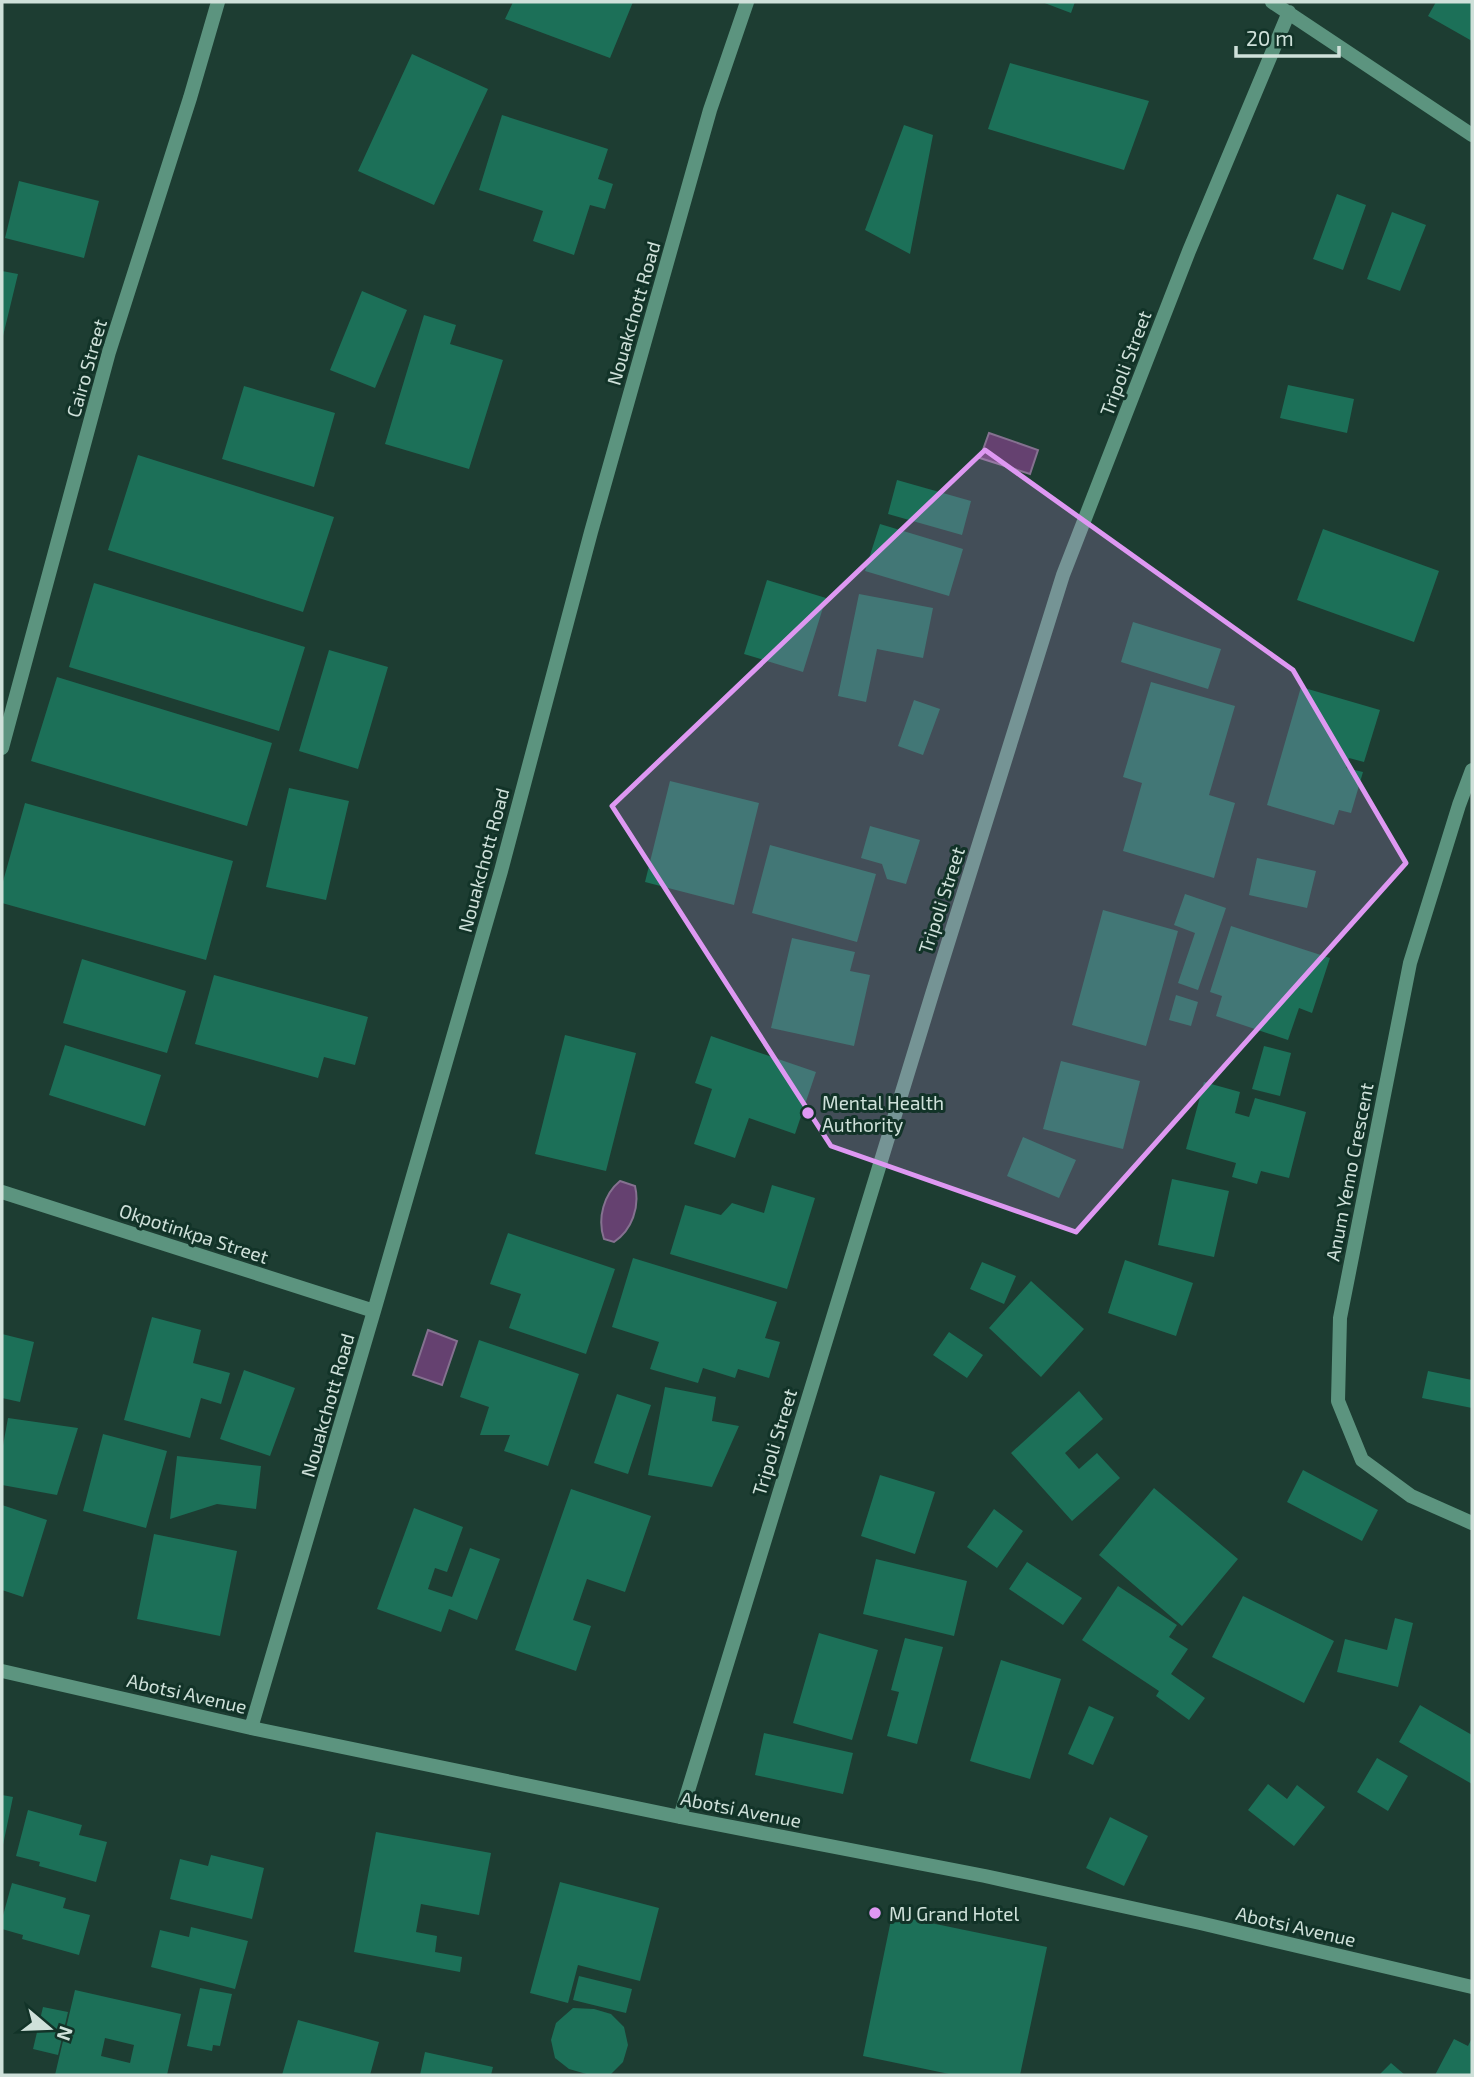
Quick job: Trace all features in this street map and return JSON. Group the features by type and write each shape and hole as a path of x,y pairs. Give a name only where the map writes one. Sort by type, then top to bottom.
{"street":[{"name":"Cairo Street","path":"2,748 109,352 218,2"},
{"name":"Nouakchott Road","path":"251,1728 501,871 591,532 710,110 747,2"},
{"path":"1272,2 1472,135"},
{"name":"Tripoli Street","path":"680,1816 1063,575 1189,251 1289,12"},
{"name":"Anum Yemo Crescent","path":"1472,770 1410,963 1340,1318 1338,1401 1362,1460 1411,1496 1472,1522"},
{"name":"Okpotinkpa Street","path":"2,1192 374,1311"},
{"name":"Abotsi Avenue","path":"2,1671 251,1728 985,1876 1472,1987"}],"highlighted area":[{"path":"985,450 1293,670 1406,863 1076,1232 831,1146 612,806"}],"shaded area":[{"path":"989,433 1038,450 1030,474 980,458"},
{"path":"620,1181 635,1186 636,1202 630,1225 614,1242 604,1239 601,1223 606,1200"},
{"path":"428,1330 457,1341 442,1385 413,1375"}],"building":[{"path":"513,2 633,2 610,58 505,19"},
{"path":"1042,2 1075,2 1071,13"},
{"path":"1436,2 1472,2 1472,41 1428,16"},
{"path":"412,54 488,89 434,205 358,171"},
{"path":"1010,63 1149,101 1124,170 988,129"},
{"path":"502,115 608,149 598,179 613,184 605,209 590,205 574,255 533,241 543,211 479,190"},
{"path":"904,125 933,135 910,254 865,230"},
{"path":"19,181 99,201 84,258 5,238"},
{"path":"1337,194 1366,205 1343,270 1313,259"},
{"path":"1392,212 1426,225 1400,291 1367,279"},
{"path":"2,271 18,274 3,336 2,336"},
{"path":"362,291 407,310 375,388 330,370"},
{"path":"424,315 456,325 450,344 503,360 469,469 385,444"},
{"path":"1288,385 1354,399 1347,433 1280,418"},
{"path":"244,386 335,413 314,487 222,459"},
{"path":"138,455 334,517 303,612 108,550"},
{"path":"897,480 971,501 962,535 888,514"},
{"path":"880,524 963,549 949,596 865,571"},
{"path":"1323,529 1439,571 1414,642 1297,600"},
{"path":"767,580 826,598 803,672 744,654"},
{"path":"94,583 305,647 279,731 69,667"},
{"path":"859,594 933,608 923,658 877,649 866,702 838,696"},
{"path":"1133,622 1221,649 1208,689 1121,662"},
{"path":"329,650 388,667 358,769 299,751"},
{"path":"57,677 272,743 247,826 31,761"},
{"path":"1151,682 1235,706 1209,795 1235,803 1214,878 1123,851 1142,783 1123,777"},
{"path":"1301,687 1380,710 1364,762 1349,758 1346,768 1363,772 1351,813 1339,810 1334,825 1267,805"},
{"path":"914,700 940,709 923,755 898,746"},
{"path":"670,781 759,803 734,905 645,882"},
{"path":"289,788 349,801 326,900 266,887"},
{"path":"25,803 233,861 206,960 2,903 2,885"},
{"path":"870,826 920,840 906,884 887,879 882,864 861,858"},
{"path":"770,845 876,874 857,942 752,913"},
{"path":"1257,858 1316,871 1307,908 1249,895"},
{"path":"1185,894 1226,908 1198,990 1178,983 1195,933 1174,925"},
{"path":"1103,910 1178,931 1146,1046 1072,1025"},
{"path":"1231,926 1330,958 1312,1013 1299,1008 1288,1040 1216,1016 1222,996 1210,992"},
{"path":"792,938 855,952 850,971 870,975 854,1046 771,1028"},
{"path":"82,959 186,991 167,1053 63,1023"},
{"path":"214,975 368,1017 355,1065 324,1057 318,1078 195,1044"},
{"path":"1176,995 1198,1002 1191,1026 1169,1020"},
{"path":"565,1035 636,1053 606,1171 535,1154"},
{"path":"711,1036 816,1072 795,1134 749,1118 735,1158 694,1144 712,1089 695,1083"},
{"path":"65,1045 161,1075 145,1126 49,1095"},
{"path":"1264,1046 1291,1053 1280,1096 1252,1089"},
{"path":"1061,1061 1140,1081 1123,1149 1043,1129"},
{"path":"1204,1082 1240,1092 1235,1113 1249,1117 1255,1098 1306,1112 1289,1178 1261,1171 1257,1184 1232,1177 1236,1163 1186,1149"},
{"path":"1023,1137 1076,1160 1059,1198 1007,1176"},
{"path":"1172,1179 1229,1191 1214,1257 1158,1245"},
{"path":"772,1185 815,1198 787,1289 670,1254 685,1205 721,1215 732,1203 764,1213"},
{"path":"508,1233 615,1269 586,1354 509,1328 521,1294 490,1284"},
{"path":"633,1258 777,1302 765,1338 780,1342 769,1378 738,1369 735,1378 703,1368 698,1383 650,1369 659,1342 612,1327"},
{"path":"1125,1260 1193,1283 1176,1336 1108,1313"},
{"path":"982,1262 1016,1276 1004,1304 970,1289"},
{"path":"1031,1281 1084,1329 1041,1377 989,1328"},
{"path":"152,1317 201,1330 193,1363 230,1373 221,1404 201,1398 190,1438 124,1420"},
{"path":"949,1332 983,1355 967,1378 933,1355"},
{"path":"2,1334 34,1342 20,1402 2,1398"},
{"path":"479,1340 579,1374 548,1466 504,1451 510,1435 480,1435 489,1407 460,1397"},
{"path":"244,1370 295,1388 270,1456 220,1439"},
{"path":"1428,1371 1472,1380 1472,1408 1422,1398"},
{"path":"665,1387 716,1397 712,1421 739,1426 712,1487 648,1475"},
{"path":"1079,1391 1103,1419 1065,1453 1079,1469 1097,1453 1120,1478 1072,1521 1011,1453"},
{"path":"617,1394 651,1405 628,1474 594,1463"},
{"path":"8,1418 78,1428 57,1495 2,1485 2,1451"},
{"path":"103,1434 167,1451 146,1528 83,1511"},
{"path":"177,1456 261,1466 256,1509 217,1504 170,1519"},
{"path":"1303,1470 1378,1510 1362,1541 1287,1502"},
{"path":"880,1475 935,1492 915,1554 861,1536"},
{"path":"1154,1488 1238,1559 1182,1626 1099,1555"},
{"path":"571,1489 651,1516 625,1592 587,1579 573,1620 591,1626 576,1671 515,1650"},
{"path":"2,1505 47,1520 23,1597 2,1590"},
{"path":"414,1508 463,1527 447,1572 435,1568 428,1589 452,1597 470,1548 500,1559 477,1620 449,1609 441,1632 377,1609"},
{"path":"994,1509 1023,1531 997,1568 967,1547"},
{"path":"154,1534 237,1551 220,1636 137,1619"},
{"path":"876,1559 967,1581 954,1636 863,1614"},
{"path":"1027,1562 1082,1598 1063,1625 1009,1589"},
{"path":"1118,1586 1177,1625 1169,1637 1188,1649 1171,1674 1205,1698 1189,1720 1156,1696 1159,1691 1082,1640"},
{"path":"1243,1596 1334,1641 1304,1703 1212,1657"},
{"path":"1395,1618 1413,1623 1398,1687 1337,1672 1345,1639 1387,1650"},
{"path":"819,1633 878,1650 852,1740 793,1723"},
{"path":"905,1638 943,1647 917,1744 887,1736 899,1692 891,1690"},
{"path":"1001,1660 1061,1679 1030,1779 970,1761"},
{"path":"1420,1705 1472,1735 1472,1784 1399,1742"},
{"path":"1089,1706 1114,1717 1093,1765 1068,1754"},
{"path":"764,1733 853,1753 843,1794 755,1775"},
{"path":"1377,1758 1408,1776 1388,1811 1357,1792"},
{"path":"1268,1784 1287,1799 1297,1785 1325,1807 1294,1846 1248,1810"},
{"path":"2,1795 13,1797 3,1845 2,1845"},
{"path":"28,1810 82,1825 79,1835 107,1842 96,1882 39,1866 40,1862 16,1856"},
{"path":"1110,1817 1148,1836 1124,1886 1086,1868"},
{"path":"376,1832 491,1853 479,1915 421,1904 416,1932 437,1936 435,1952 462,1957 460,1972 354,1952"},
{"path":"211,1855 264,1868 252,1919 170,1899 180,1859 208,1866"},
{"path":"560,1882 659,1908 640,1981 578,1965 568,2003 530,1993"},
{"path":"12,1883 66,1898 63,1908 90,1915 79,1955 22,1939 23,1935 2,1929 2,1919"},
{"path":"892,1915 1047,1947 1020,2075 954,2075 863,2056"},
{"path":"191,1927 248,1941 235,1989 151,1967 160,1930 189,1937"},
{"path":"579,1976 632,1989 626,2013 573,2000"},
{"path":"200,1988 232,1994 220,2046 213,2045 212,2051 187,2046"},
{"path":"75,1990 181,2014 167,2075 55,2075","holes":["105,2038 134,2045 130,2063 101,2056"]},
{"path":"43,2007 68,2012 58,2055 33,2049"},
{"path":"573,2008 594,2009 611,2014 624,2027 628,2045 623,2062 610,2075 590,2075 569,2069 555,2058 551,2040 556,2023"},
{"path":"298,2020 379,2042 370,2075 282,2075"},
{"path":"1472,2038 1472,2075 1435,2075 1454,2039 1468,2046"},
{"path":"425,2052 493,2067 491,2075 420,2075"},
{"path":"1391,2063 1405,2075 1379,2075"}],"place":[{"name":"Mental Health Authority","path":"808,1113"},
{"name":"MJ Grand Hotel","path":"875,1913"}]}
